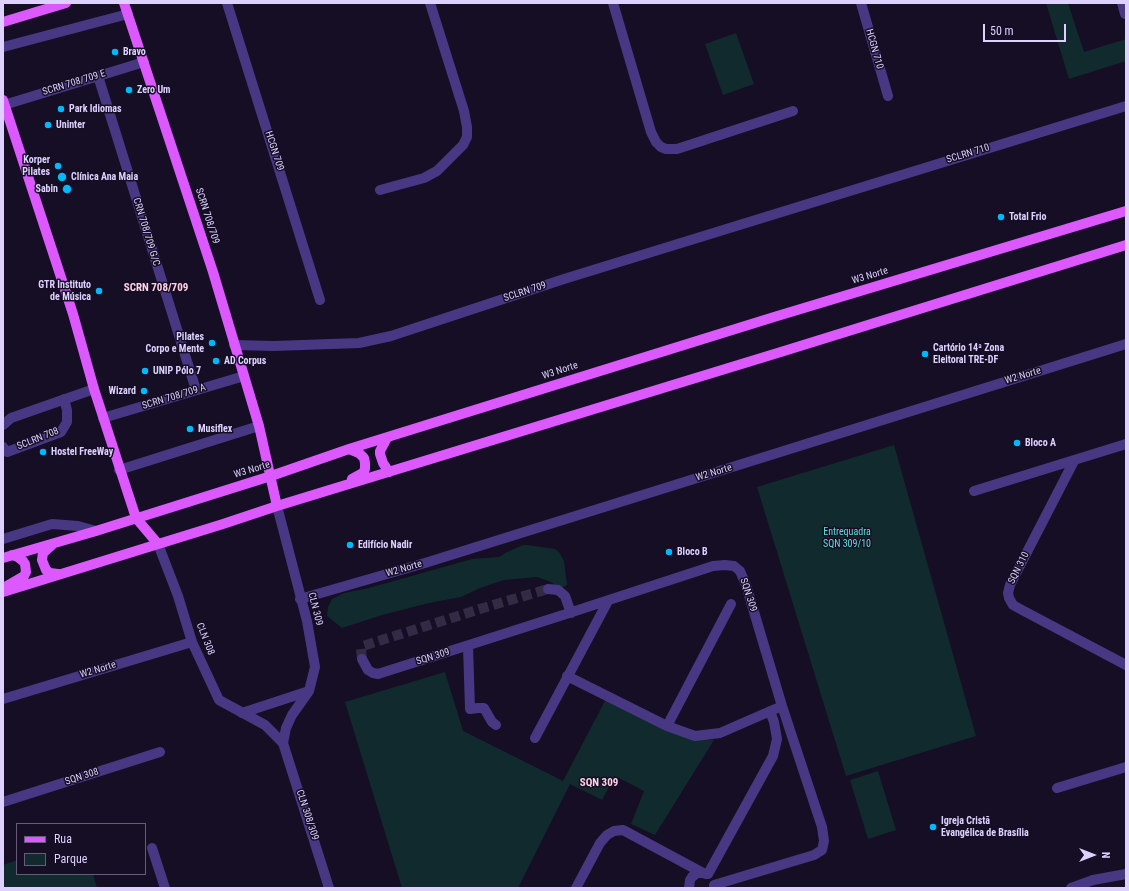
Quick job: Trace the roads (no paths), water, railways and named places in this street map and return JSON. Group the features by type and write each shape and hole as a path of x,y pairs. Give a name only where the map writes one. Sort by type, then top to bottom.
{"main road":[{"path":"25,16 37,3"},
{"path":"3,22 66,3"},
{"name":"SCRN 708/709","path":"124,3 213,272 259,426 271,476"},
{"path":"4,102 73,314 94,389 136,518"},
{"name":"W3 Norte","path":"7,557 96,532 271,476 349,449 774,317 1126,211"},
{"path":"3,592 277,506 327,492 1126,245"},
{"path":"387,438 380,450 380,454 383,463 389,472"},
{"path":"327,492 363,473 365,469 364,458 359,453 349,449"},
{"name":"CLN 309","path":"271,476 277,506"},
{"name":"CLN 308","path":"136,518 158,544"},
{"path":"57,542 43,553 42,560 46,570 50,573 58,574"},
{"path":"3,588 24,576 26,572 23,561 18,557 7,557"}],"street":[{"name":"HCGN 709","path":"226,3 320,300"},
{"path":"380,190 424,178 437,171 463,146 467,137 464,111 430,3"},
{"path":"613,3 651,132 656,142 661,147 666,149 677,149 793,111"},
{"name":"HCGN 710","path":"861,3 888,96"},
{"path":"1122,3 1125,14"},
{"path":"3,48 128,14"},
{"name":"SCRN 708/709 E","path":"4,102 144,62"},
{"name":"CRN 708/709 G/C","path":"98,76 196,390"},
{"name":"SCLRN 710","path":"810,203 1126,106"},
{"name":"SCLRN 709","path":"234,345 274,346 359,343 371,341 810,203"},
{"name":"W2 Norte","path":"300,599 425,563 1126,344"},
{"name":"SCRN 708/709 A","path":"103,418 244,376"},
{"path":"3,425 11,418 94,389"},
{"name":"SCLRN 708","path":"4,450 61,432 67,422 67,410 64,399"},
{"path":"120,470 259,426"},
{"path":"974,491 1126,444"},
{"name":"SQN 310","path":"1074,461 1010,585 1008,593 1009,598 1013,604 1022,610 1126,665"},
{"name":"CLN 309","path":"277,506 300,599 307,621 315,667 309,692 292,715 286,728 283,743"},
{"path":"3,539 52,524 78,526 96,532"},
{"name":"CLN 308","path":"158,544 178,596 192,642 218,700 265,725 283,743"},
{"name":"SQN 309","path":"362,659 367,668 373,673 378,674 713,566 734,566 740,571 746,585 782,706 822,827 824,834 824,845 822,850 814,854 714,887"},
{"path":"548,590 558,590 565,596 571,613"},
{"path":"535,738 608,601"},
{"name":"SQN 309","path":"667,726 731,604"},
{"name":"W2 Norte","path":"3,699 192,642"},
{"path":"468,646 470,709 484,708 492,722 496,725"},
{"path":"567,676 667,726 695,736 704,736 729,730 782,706"},
{"path":"242,713 309,692"},
{"path":"706,874 773,756 777,739 774,722 770,712"},
{"name":"CLN 308/309","path":"283,743 329,888"},
{"name":"SQN 308","path":"3,802 160,752"},
{"path":"1057,788 1126,767"},
{"path":"576,888 600,843 607,834 614,831 623,830 712,877 714,887"},
{"path":"152,848 165,888"},
{"path":"681,860 692,877"},
{"path":"689,888 692,877 697,874 706,874"},
{"path":"1071,888 1093,884 1126,874"}],"tunnel":[{"path":"362,659 361,649 363,646 548,589"}],"place":[{"name":"Bravo","path":"115,52"},
{"name":"Zero Um","path":"129,90"},
{"name":"Park Idiomas","path":"61,109"},
{"name":"Uninter","path":"48,125"},
{"name":"Korper Pilates","path":"58,166"},
{"name":"Clínica Ana Maia","path":"62,177"},
{"name":"Sabin","path":"67,189"},
{"name":"Total Frio","path":"1001,217"},
{"name":"GTR Instituto de Música","path":"99,291"},
{"name":"Pilates Corpo e Mente","path":"212,343"},
{"name":"Cartório 14ª Zona Eleitoral TRE-DF","path":"925,354"},
{"name":"AD Corpus","path":"216,361"},
{"name":"UNIP Pólo 7","path":"145,371"},
{"name":"Wizard","path":"144,391"},
{"name":"Musiflex","path":"190,429"},
{"name":"Bloco A","path":"1017,443"},
{"name":"Hostel FreeWay","path":"43,452"},
{"name":"Edifício Nadir","path":"350,545"},
{"name":"Bloco B","path":"669,552"},
{"name":"Igreja Cristã Evangélica de Brasília","path":"933,827"}],"district":[{"name":"SCRN 708/709","path":"156,288"},
{"name":"SQN 309","path":"599,783"}],"park label":[{"name":"Entrequadra SQN 309/10","path":"847,538"}]}
